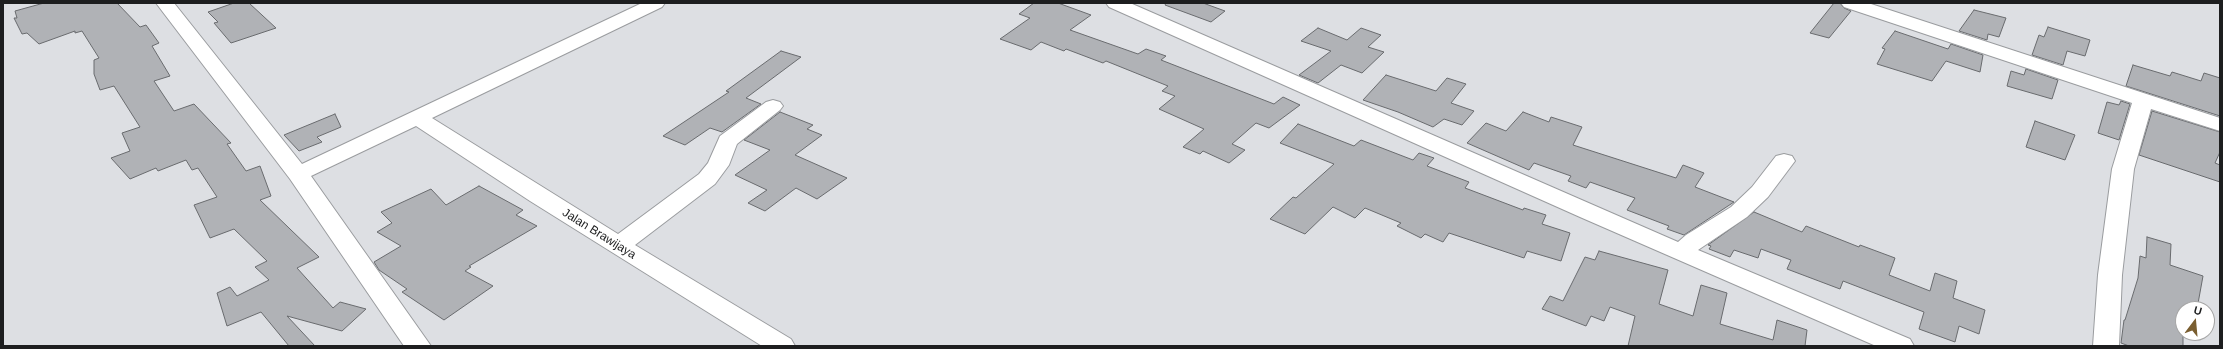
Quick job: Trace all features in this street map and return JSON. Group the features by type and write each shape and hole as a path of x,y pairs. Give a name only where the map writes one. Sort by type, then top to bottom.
{"street":[{"path":"165,3 298,174 418,346"},
{"path":"298,174 656,3"},
{"path":"1115,3 1682,252 1898,345"},
{"path":"1850,3 2220,124"},
{"path":"2106,346 2110,274 2123,170 2143,100"},
{"path":"618,246 707,179 718,166 728,141 773,106"},
{"name":"Jalan Brawijaya","path":"418,118 618,246 782,346"},
{"path":"1682,252 1694,240 1739,212 1760,192 1784,161"}],"building":[{"path":"44,3 117,3 140,27 146,25 159,43 152,46 170,76 154,81 174,111 194,104 231,143 227,144 246,171 260,166 271,196 260,200 319,257 297,268 333,308 340,302 366,309 342,331 287,316 315,346 289,346 261,312 227,326 217,293 230,287 237,296 269,280 255,267 267,261 234,229 210,238 194,205 217,197 198,168 192,170 186,160 158,171 156,168 130,179 111,158 130,151 122,133 140,127 114,86 100,90 94,74 94,60 99,58 82,31 75,33 75,31 39,44 27,33 22,34 14,18 17,18 15,11"},
{"path":"234,3 249,3 276,28 231,43 214,23 218,22 208,12"},
{"path":"1034,3 1058,3 1091,15 1070,30 1138,54 1146,49 1166,56 1161,60 1274,104 1283,97 1300,105 1269,128 1256,123 1232,144 1245,150 1229,163 1203,151 1200,154 1183,147 1204,129 1159,109 1175,96 1162,91 1168,86 1106,61 1103,63 1066,49 1064,51 1041,42 1031,50 1000,39 1030,18 1019,14"},
{"path":"1166,3 1203,3 1225,11 1211,22 1165,5"},
{"path":"1834,3 1840,3 1844,8 1851,11 1829,38 1810,33"},
{"path":"1974,10 2006,18 1999,37 1988,34 1987,40 1959,31"},
{"path":"2048,27 2090,40 2085,56 2067,51 2063,65 2032,55 2039,35 2044,37"},
{"path":"1318,28 1347,40 1361,28 1381,35 1368,47 1384,52 1362,73 1341,65 1318,83 1299,75 1331,51 1301,41"},
{"path":"1895,31 1948,49 1951,44 1983,55 1980,72 1946,61 1932,81 1877,64 1885,49 1882,48"},
{"path":"781,51 801,57 746,98 761,104 722,132 710,128 685,145 663,136 729,92 726,91"},
{"path":"2133,65 2170,76 2172,72 2201,81 2204,73 2220,78 2220,116 2126,86"},
{"path":"2026,69 2058,80 2052,99 2007,86 2011,71 2024,75"},
{"path":"1386,75 1436,91 1447,78 1466,84 1451,103 1474,111 1462,125 1444,119 1433,127 1398,112 1363,100"},
{"path":"2121,101 2130,104 2119,140 2098,133 2107,102 2119,105"},
{"path":"2152,111 2220,132 2220,152 2215,163 2220,165 2220,182 2139,155"},
{"path":"780,112 813,125 807,129 822,135 795,155 847,178 817,199 796,188 765,211 748,203 767,190 735,175 770,150 744,140"},
{"path":"1523,112 1549,122 1551,117 1582,127 1573,145 1676,178 1683,165 1704,173 1695,187 1734,202 1684,235 1667,229 1669,226 1627,210 1635,198 1590,182 1586,188 1568,181 1571,176 1534,163 1529,170 1467,143 1486,123 1506,131"},
{"path":"335,114 341,127 317,137 322,142 299,151 284,135"},
{"path":"2035,121 2075,135 2065,160 2026,147"},
{"path":"1298,124 1354,146 1361,140 1413,160 1419,153 1434,158 1427,166 1469,182 1465,188 1523,210 1524,208 1546,215 1542,224 1570,233 1561,261 1527,251 1524,258 1449,233 1443,242 1425,234 1421,238 1397,226 1401,223 1365,208 1355,218 1333,207 1305,234 1270,219 1293,197 1296,198 1334,164 1280,143"},
{"path":"479,186 523,210 516,215 537,226 469,266 471,267 465,271 493,286 444,320 402,292 407,289 379,270 374,262 401,246 377,232 392,223 381,212 431,189 446,205"},
{"path":"1754,212 1802,232 1806,226 1859,247 1860,245 1895,258 1889,275 1930,291 1935,273 1957,281 1953,298 1985,310 1979,334 1959,326 1955,342 1919,329 1924,312 1843,281 1840,289 1787,269 1791,260 1761,249 1758,258 1734,250 1730,257 1709,249 1711,246 1708,245"},
{"path":"2147,237 2171,244 2170,265 2203,276 2198,301 2175,301 2175,341 2183,341 2183,346 2129,346 2121,343 2124,320 2138,278 2140,256 2146,258"},
{"path":"1599,251 1668,270 1659,304 1693,316 1701,285 1727,293 1720,324 1773,340 1777,320 1807,330 1805,346 1628,346 1635,316 1610,307 1604,321 1591,316 1586,326 1542,309 1550,296 1563,301 1585,257 1595,260"}]}
